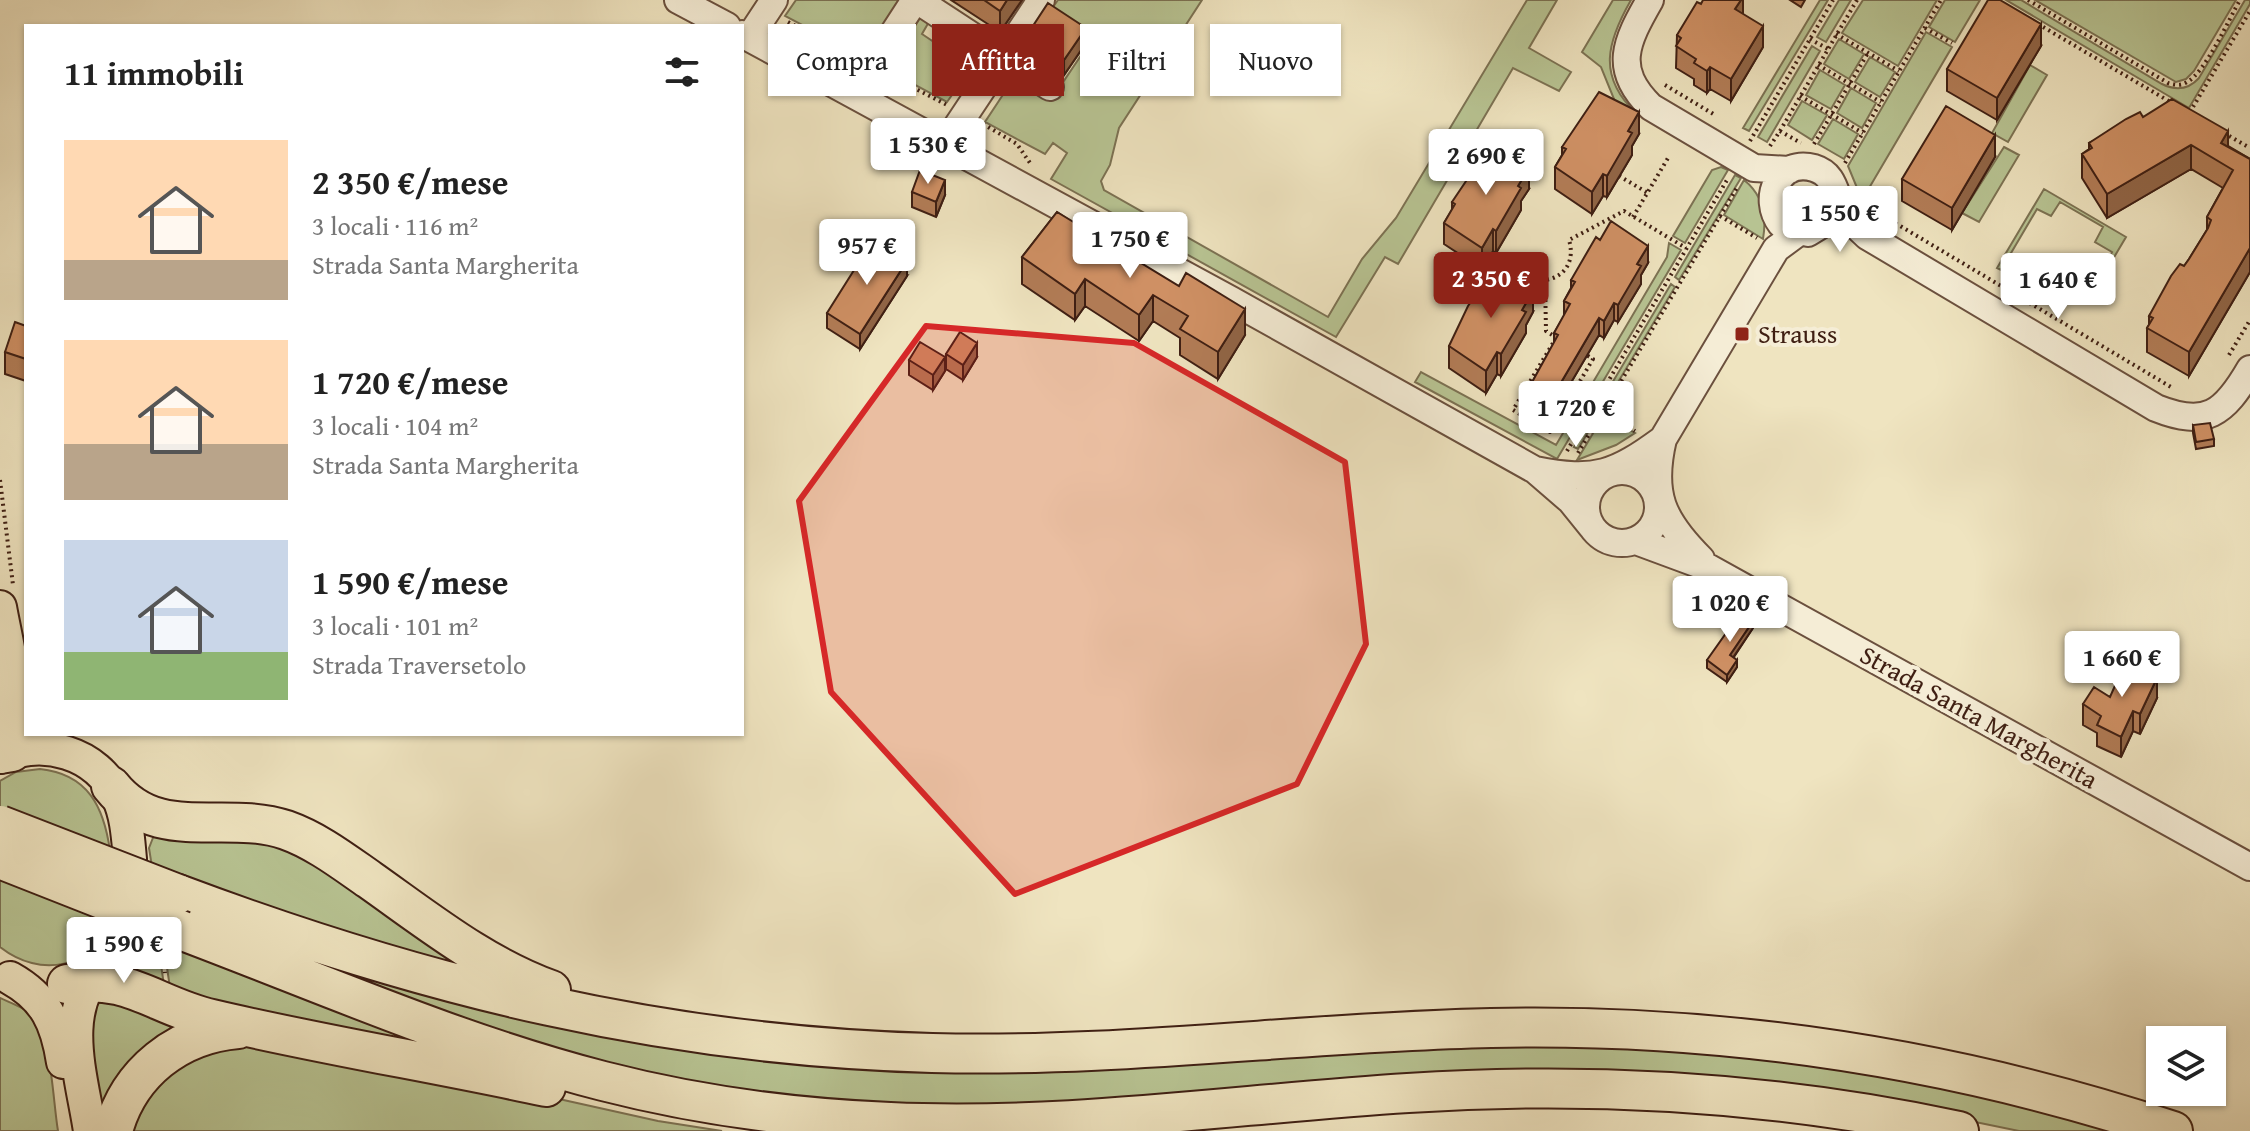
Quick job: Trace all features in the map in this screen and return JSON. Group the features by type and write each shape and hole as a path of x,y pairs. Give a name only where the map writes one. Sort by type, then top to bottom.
{"highway":[{"path":"111,786 130,806 154,819 256,823 303,837 483,959 531,983 592,1001 706,1021 796,1045"},
{"path":"0,825 180,912 474,1040 602,1080 744,1108 885,1122 1049,1121 1409,1093 1590,1088 1784,1101 1959,1131"},
{"path":"0,859 180,912 333,950 464,989 639,1025 796,1045 885,1051 1020,1054 1489,1028 1687,1033 1819,1046 1920,1064 2045,1093 2173,1131"},
{"path":"87,977 125,985 191,1013 265,1031 693,1118 785,1131"},
{"path":"113,1131 133,1087 170,1050 227,1030 265,1031"},
{"path":"806,1131 885,1122"}],"main road":[{"path":"7,603 20,692 3,753 40,748 80,758"},
{"path":"49,736 111,786 123,811 130,859"},
{"path":"90,1131 76,1020 80,999 87,977 123,942 130,927"},
{"path":"5,976 38,986 87,977"},
{"path":"5,976 40,1000 55,1021 73,1131"}],"street":[{"name":"Strada Santa Margherita","path":"678,0 723,24"},
{"path":"744,29 774,0"},
{"path":"900,24 916,0 953,24"},
{"path":"1025,24 1041,0"},
{"path":"1650,0 1633,29 1625,56 1629,78 1638,93 1651,107 1744,159 1789,170"},
{"name":"Strada Santa Margherita","path":"744,35 768,48"},
{"name":"Strada Santa Margherita","path":"858,96 1535,470 1611,542 1636,541 1709,568 2250,867"},
{"path":"946,143 977,96"},
{"path":"1744,159 1781,224 1799,232"},
{"path":"1776,249 1773,206 1780,177 1800,167 1821,171 1830,178 1844,213 1867,236 2156,408 2185,420 2218,411 2243,367"},
{"path":"1825,226 1836,209 1838,198"},
{"path":"1636,541 1654,526 1658,502 1657,462 1663,439 1776,249 1799,232 1825,226 1867,236"},
{"path":"1592,527 1587,517 1588,494 1603,476 1663,439"},
{"name":"Strada Santa Margherita","path":"1535,470 1566,475 1626,471 1647,480 1673,529 1709,568"}],"path":[{"path":"1564,456 1686,248 1744,159 1833,0"},
{"path":"1744,159 1769,148 1857,0"},
{"path":"1846,172 1842,168 1941,0"},
{"path":"2028,0 2164,81 2179,85 2195,75 2240,0"},
{"path":"2202,120 2189,113 2250,11"},
{"path":"2025,16 2176,105"},
{"path":"1925,28 1952,43"},
{"path":"1836,34 1899,71"},
{"path":"1810,39 1828,49"},
{"path":"1780,131 1811,149 1868,53"},
{"path":"1818,65 1881,102"},
{"path":"1653,78 1727,122"},
{"path":"1800,96 1863,133"},
{"path":"2214,127 2250,148"},
{"path":"1572,464 1743,178 1744,159 1739,130"},
{"path":"1633,217 1668,158"},
{"path":"1619,176 1648,193"},
{"path":"1873,210 2183,394"},
{"path":"1568,344 1546,331 1545,280 1558,276 1567,267 1571,252 1569,240 1624,211 1686,248"},
{"path":"1567,267 1575,272"},
{"path":"1669,278 1679,285"},
{"path":"2243,367 2227,359 2250,320"},
{"path":"1556,337 1513,410 1550,432 1593,359 1581,351"},
{"path":"0,480 7,603"}],"highlighted area":[{"path":"926,326 1134,343 1345,462 1366,644 1297,784 1015,894 831,692 799,501"}],"green space":[{"path":"796,0 900,1 885,24 800,24 785,16"},
{"path":"1058,0 1202,0 1186,24 1080,24 1080,35 1048,14"},
{"path":"1527,0 1557,0 1529,48 1571,72 1559,91 1513,68 1398,264 1385,257 1336,337 1051,179 1067,153 1053,143 1045,154 985,122 1002,96 1045,96 1051,100 1054,96 1064,96 1064,81 1080,57 1080,96 1140,96 1119,128 1110,165 1101,181 1104,190 1328,317 1362,259 1396,218"},
{"path":"1613,0 1631,0 1616,30 1610,58 1615,86 1636,113 1616,104 1601,67 1582,52"},
{"path":"1820,0 1828,0 1749,131 1743,128"},
{"path":"1839,0 1851,0 1826,42 1817,37"},
{"path":"1863,0 1937,0 1898,66 1842,33"},
{"path":"1945,0 1980,0 1955,42 1929,27"},
{"path":"2006,0 2021,0 2162,84 2177,88 2187,87 2199,78 2245,0 2250,0 2250,4 2189,108"},
{"path":"2035,0 2236,0 2194,71 2186,79 2176,82"},
{"path":"920,14 930,20 922,34 932,41 932,94 916,86 914,24"},
{"path":"1926,32 1952,47 1862,200 1848,166"},
{"path":"1839,39 1864,54 1849,79 1824,64"},
{"path":"1812,46 1820,51 1767,142 1758,137"},
{"path":"1870,57 1895,72 1880,97 1855,82"},
{"path":"2030,65 2047,75 2008,142 1992,133"},
{"path":"1820,70 1845,85 1831,109 1806,95"},
{"path":"1851,88 1876,103 1862,128 1837,113"},
{"path":"936,96 951,96 947,102"},
{"path":"1802,101 1827,115 1812,140 1788,125"},
{"path":"1833,119 1858,134 1844,159 1818,144"},
{"path":"2004,147 2019,155 1979,222 1962,213"},
{"path":"1721,167 1728,170 1685,243 1673,236 1712,170"},
{"path":"1735,175 1741,178 1679,280 1675,277"},
{"path":"1744,180 1756,192 1762,206 1763,239 1724,215"},
{"path":"2044,189 2126,237 2087,303 2071,291 2085,298 2112,252 2095,242 2103,227 2060,202 2051,216 2037,209 2001,270 1997,268"},
{"path":"1669,243 1681,250 1557,459 1415,382 1421,372 1556,445 1667,257"},
{"path":"1671,284 1675,287 1578,449 1574,447"},
{"path":"1604,415 1635,433 1616,445 1577,460"},
{"path":"40,769 70,778 91,795 103,820 110,851 0,808 0,781 16,772"},
{"path":"156,830 286,840 484,974 406,955 152,867 149,848"},
{"path":"0,876 113,921 92,949 64,964 32,963 16,957 0,947"},
{"path":"145,933 157,938 165,992 119,973"},
{"path":"163,940 471,1057 323,1031 170,988"},
{"path":"303,954 656,1040 1568,1040 1847,1063 2133,1131 2019,1131 1878,1102 989,1110 736,1094 552,1053 300,961"},
{"path":"0,998 29,1013 41,1032 49,1059 58,1131 0,1131"},
{"path":"100,999 186,1024 103,1121 91,1043 94,1012"},
{"path":"226,1042 550,1097 658,1121 722,1131 123,1131 143,1088"}],"building":[{"path":"984,0 1007,0 1000,11"},
{"path":"1703,0 1741,0 1735,9 1763,26 1731,79 1710,67 1707,71 1694,63 1696,59 1676,46 1681,38 1677,35 1697,2 1701,4"},
{"path":"1988,0 2000,0 2041,24 1997,98 1947,69"},
{"path":"1048,3 1080,24 1080,37 1064,60 1064,24 1034,24"},
{"path":"1599,92 1639,112 1628,131 1632,133 1607,176 1603,174 1592,192 1555,167 1566,149 1562,147"},
{"path":"2172,99 2228,131 2221,143 2250,159 2250,248 2189,352 2147,328 2153,318 2149,316 2171,276 2180,264 2184,266 2208,228 2211,220 2207,217 2233,170 2191,145 2107,194 2082,154 2092,148 2089,143 2126,119 2140,112 2143,117"},
{"path":"1946,106 1995,135 1952,208 1902,179"},
{"path":"1489,147 1529,168 1496,231 1493,229 1482,248 1444,223 1455,204 1452,202"},
{"path":"920,170 945,180 936,202 912,192"},
{"path":"1057,212 1179,286 1186,273 1245,309 1218,352 1180,329 1188,316 1153,295 1139,315 1085,279 1075,294 1022,257"},
{"path":"1611,221 1648,246 1637,264 1641,266 1618,305 1614,303 1604,321 1599,318 1546,408 1525,395 1558,335 1554,333 1570,304 1564,301 1575,282 1571,280 1596,237 1600,240"},
{"path":"873,240 907,261 860,334 827,313"},
{"path":"1493,271 1533,291 1522,310 1526,312 1501,354 1497,352 1486,371 1449,346 1468,306"},
{"path":"15,322 24,325 24,358 5,352"},
{"path":"960,332 977,343 963,365 946,354"},
{"path":"920,342 945,357 933,375 909,360"},
{"path":"2210,423 2214,439 2196,442 2193,425"},
{"path":"1741,612 1753,621 1730,655 1737,660 1727,675 1707,660"},
{"path":"2125,663 2157,678 2140,714 2133,711 2121,737 2097,725 2101,716 2083,704 2094,687 2110,697"}],"place":[{"name":"Strauss","path":"1742,334"}]}
